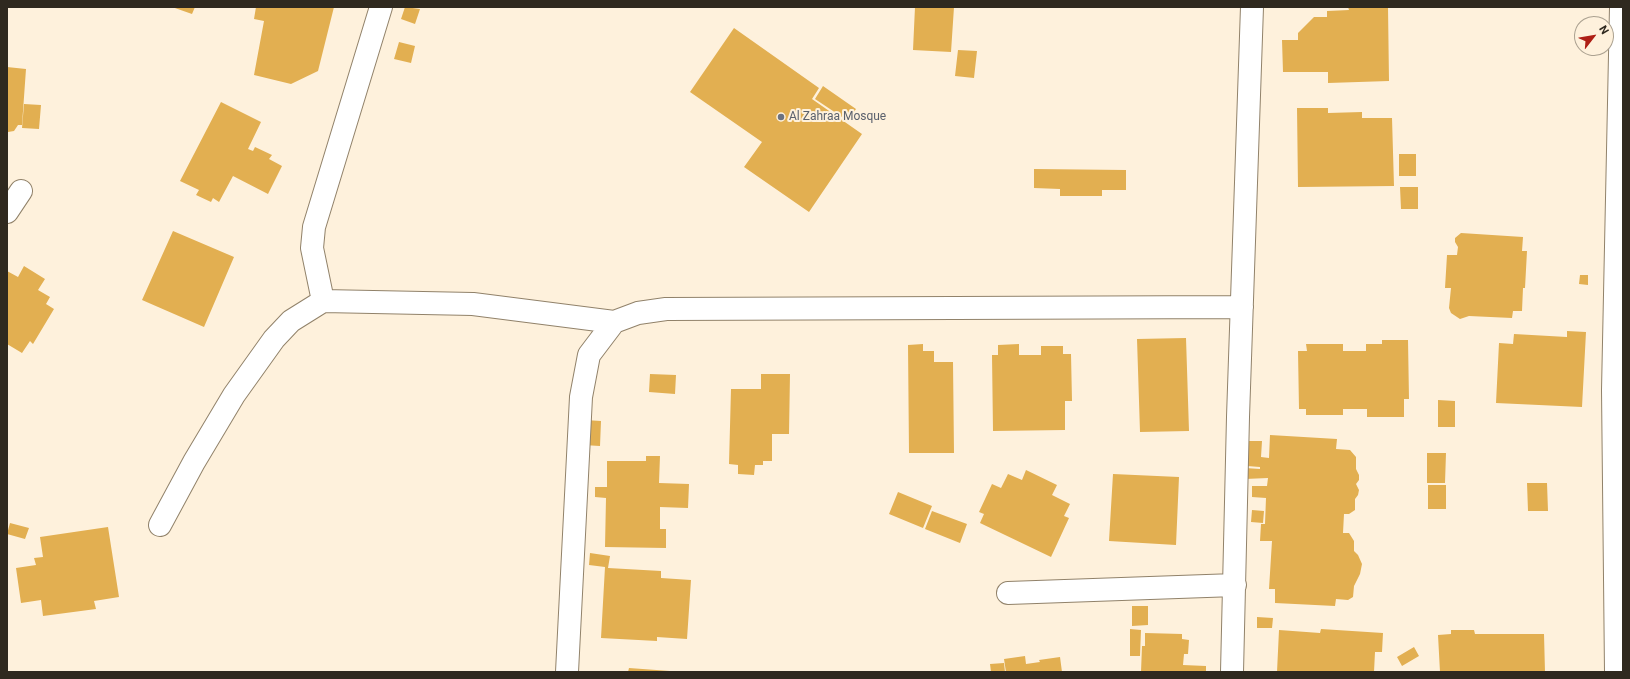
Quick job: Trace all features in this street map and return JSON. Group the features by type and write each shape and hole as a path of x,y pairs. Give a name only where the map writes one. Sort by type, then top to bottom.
{"street":[{"path":"323,300 312,248 314,227 381,7"},
{"path":"1232,672 1252,7"},
{"path":"1616,672 1620,624 1618,386 1621,7"},
{"path":"7,212 20,192"},
{"path":"160,525 194,462 234,395 274,339 291,321 323,300 473,304 614,322 638,313 666,309 1242,307"},
{"path":"567,672 581,397 589,355 614,322"},
{"path":"1008,593 1235,585"}],"building":[{"path":"172,7 195,7 192,14"},
{"path":"256,7 334,7 318,71 291,84 254,75 264,21 254,19"},
{"path":"405,7 420,9 415,24 401,19"},
{"path":"915,7 954,7 951,52 913,50"},
{"path":"1348,7 1388,7 1389,81 1328,83 1328,72 1283,72 1282,40 1298,40 1298,33 1314,17 1327,17 1327,11 1349,10"},
{"name":"Al Zahraa Mosque","path":"734,28 819,88 812,99 862,134 809,212 744,167 762,142 690,92"},
{"path":"399,42 415,46 411,63 394,59"},
{"path":"958,50 977,51 974,78 955,76"},
{"path":"7,67 26,69 22,125 18,125 14,131 8,132"},
{"path":"823,86 856,109 848,121 815,99"},
{"path":"221,102 261,122 248,149 253,151 255,147 272,155 269,159 282,166 268,194 233,176 219,202 213,198 211,202 196,195 199,190 180,181"},
{"path":"24,104 41,105 39,129 22,128"},
{"path":"1297,108 1328,108 1328,113 1362,112 1362,118 1392,118 1394,186 1298,187"},
{"path":"1399,154 1416,154 1416,176 1399,176"},
{"path":"1034,169 1126,170 1126,190 1102,190 1102,196 1060,196 1060,189 1034,188"},
{"path":"1400,187 1418,187 1418,209 1401,209"},
{"path":"173,231 234,257 204,327 142,300"},
{"path":"1461,233 1523,237 1522,251 1527,251 1522,311 1513,311 1512,318 1469,316 1460,319 1451,313 1449,308 1451,288 1445,288 1447,255 1457,255 1458,247 1455,242 1455,238"},
{"path":"24,266 45,279 38,290 50,297 46,304 54,309 33,344 30,341 22,353 7,344 7,271 18,277"},
{"path":"1580,275 1588,275 1588,285 1579,284"},
{"path":"1567,331 1586,332 1582,407 1496,403 1499,343 1513,344 1514,334 1567,337"},
{"path":"1186,338 1189,431 1140,432 1137,339"},
{"path":"1382,340 1408,340 1409,399 1404,399 1404,417 1367,417 1367,409 1343,409 1343,415 1306,415 1306,409 1299,409 1298,351 1307,351 1306,344 1343,344 1343,351 1366,351 1366,344 1382,344"},
{"path":"923,344 923,351 934,351 934,362 953,362 954,453 909,453 908,345"},
{"path":"1019,344 1019,355 1041,355 1041,346 1063,346 1063,354 1071,354 1072,401 1065,401 1065,430 993,431 992,355 998,355 998,345"},
{"path":"650,374 676,375 675,394 649,392"},
{"path":"761,374 790,374 789,434 772,434 772,461 763,461 763,465 755,465 754,475 738,474 738,465 729,464 731,389 761,389"},
{"path":"1438,400 1455,401 1455,427 1438,427"},
{"path":"585,420 601,421 600,446 583,445"},
{"path":"1270,435 1337,439 1336,449 1350,450 1356,457 1356,469 1359,475 1359,480 1356,484 1359,490 1355,499 1355,510 1349,514 1344,514 1343,533 1349,533 1354,541 1354,551 1358,555 1362,564 1360,574 1354,586 1353,597 1348,600 1336,599 1335,606 1275,603 1275,589 1269,589 1272,541 1260,541 1261,524 1265,524 1266,498 1252,497 1252,486 1267,486 1268,478 1245,479 1245,468 1260,469 1260,467 1247,466 1248,441 1262,441 1261,457 1269,458"},
{"path":"1427,453 1446,453 1445,483 1427,483"},
{"path":"646,456 660,456 659,483 689,484 688,508 660,507 660,529 666,529 666,548 605,547 606,498 595,497 595,487 607,487 607,461 646,461"},
{"path":"1026,470 1057,485 1052,495 1070,504 1064,516 1069,518 1051,557 980,523 984,514 979,512 992,484 1001,488 1008,474 1022,480"},
{"path":"1113,474 1179,477 1176,545 1109,541"},
{"path":"1527,483 1547,483 1548,511 1528,511"},
{"path":"1428,485 1446,485 1446,509 1428,509"},
{"path":"898,492 932,506 923,528 889,514"},
{"path":"1252,510 1264,511 1263,523 1251,522"},
{"path":"932,511 967,524 960,543 925,529"},
{"path":"10,523 29,528 25,539 7,534"},
{"path":"108,527 119,597 94,601 96,609 43,616 41,600 21,603 16,568 36,565 34,558 43,557 40,537"},
{"path":"590,553 610,556 608,568 661,571 661,578 691,580 687,639 657,637 657,641 601,638 605,567 589,565"},
{"path":"1132,606 1148,606 1148,625 1132,626"},
{"path":"1257,617 1273,618 1272,628 1257,628"},
{"path":"1130,629 1141,630 1140,656 1130,656"},
{"path":"1321,629 1383,633 1382,652 1375,652 1374,672 1277,672 1279,630 1320,633"},
{"path":"1451,630 1474,630 1475,634 1544,634 1545,672 1440,672 1438,635 1451,634"},
{"path":"1145,633 1182,634 1182,639 1189,640 1188,654 1184,654 1183,665 1206,666 1206,672 1141,672 1142,646 1145,646"},
{"path":"1414,647 1419,656 1402,666 1397,657"},
{"path":"1025,656 1026,664 1040,662 1039,660 1060,657 1062,672 1006,672 1004,659"},
{"path":"1004,663 1005,672 991,672 990,664"},
{"path":"629,668 670,671 670,672 628,672"}],"place":[{"name":"Al Zahraa Mosque","path":"781,117"}]}
